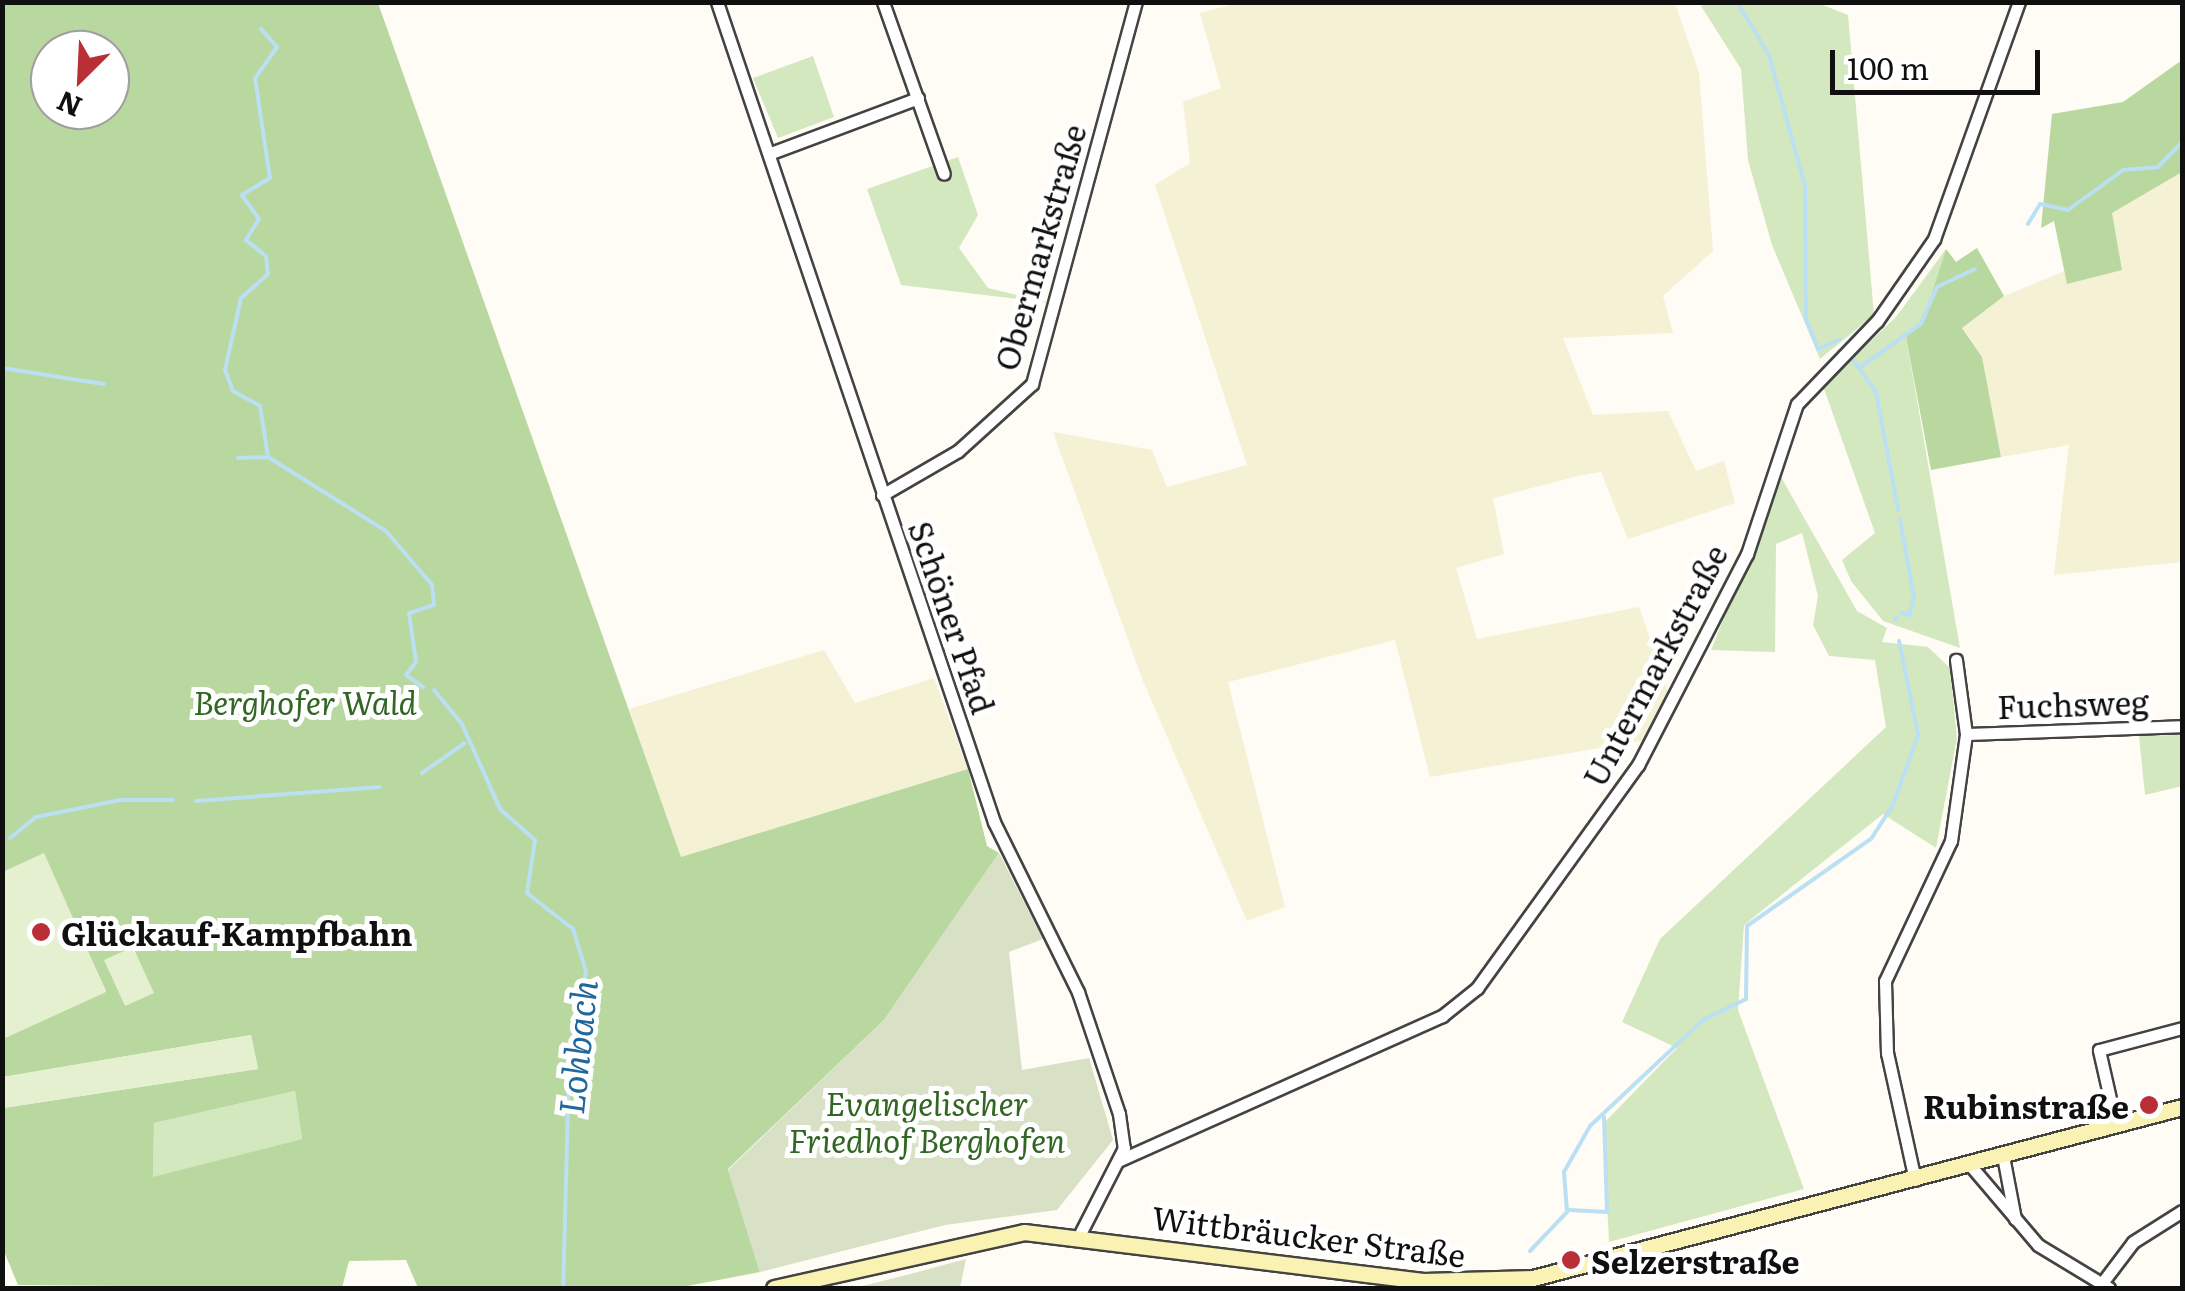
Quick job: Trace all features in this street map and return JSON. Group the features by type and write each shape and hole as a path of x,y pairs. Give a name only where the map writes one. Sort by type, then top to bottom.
{"main road":[{"name":"Wittbräucker Straße","path":"774,1288 951,1241 1080,1234 1486,1286 1573,1271 2182,1107"}],"street":[{"name":"Schöner Pfad","path":"716,2 772,154 994,822 1078,992 1126,1139 1120,1160"},
{"path":"883,2 944,174"},
{"name":"Obermarkstraße","path":"882,494 958,451 1032,384 1136,2"},
{"name":"Untermarkstraße","path":"1120,1160 1442,1016 1477,988 1638,766 1747,554 1797,404 1877,321 1934,239 2018,2"},
{"path":"772,154 918,98"},
{"path":"1915,1180 1887,1053 1885,980 1948,853 1966,734 1956,660"},
{"name":"Fuchsweg","path":"1966,734 2182,726"},
{"path":"2116,1124 2100,1050 2182,1028"},
{"path":"2003,1156 2016,1223"},
{"path":"1080,1234 1120,1160"},
{"path":"1970,1166 2016,1223 2106,1286 2133,1242 2182,1212"}],"shaded area":[{"path":"1243,2 1675,3 1699,73 1713,251 1663,296 1673,333 1563,338 1593,415 1668,411 1696,471 1724,461 1735,503 1628,539 1601,472 1578,476 1493,498 1504,554 1456,568 1477,639 1639,607 1668,691 1646,740 1430,777 1395,640 1228,682 1285,907 1247,921 1143,681 1053,432 1152,450 1167,487 1247,465 1155,185 1190,163 1183,102 1221,88 1200,13"},
{"path":"2182,172 2182,562 2054,575 2069,445 2001,457 1982,357 1962,327 1992,301 2065,271 2067,283 2112,213"},
{"path":"824,650 855,703 934,678 968,769 681,857 629,709"}],"green space":[{"path":"1714,2 1818,3 1848,15 1874,315 1820,359 1772,245 1748,160 1741,69 1701,6"},
{"name":"Berghofer Wald","path":"3,3 378,3 681,857 968,769 987,846 999,853 884,1020 728,1169 760,1272 677,1288 418,1288 406,1260 349,1261 342,1288 18,1285 3,1249 3,1108 258,1069 251,1035 3,1077 2,1039 106,991 43,854 3,872","holes":["295,1091 302,1139 153,1177 154,1123"]},
{"path":"813,56 834,117 778,138 753,78"},
{"path":"2182,60 2182,172 2112,213 2122,270 2067,284 2054,221 2041,228 2052,114 2123,102"},
{"path":"958,157 978,215 959,248 988,288 1051,303 901,285 867,189"},
{"path":"1977,248 2004,296 1962,328 1982,357 2001,457 1931,470 1906,337 1923,320 1946,249 1956,262"},
{"path":"1946,249 1923,320 1906,337 1960,648 1883,621 1851,581 1842,560 1875,533 1823,386 1896,317"},
{"path":"1781,477 1857,611 1887,628 1882,642 1928,647 1950,668 1957,738 1936,848 1883,814 1744,925 1738,1010 1804,1189 1609,1242 1603,1124 1677,1048 1622,1022 1660,939 1886,727 1875,660 1829,656 1813,625 1818,596 1802,533 1776,544 1775,652 1711,650"},
{"path":"2182,735 2182,786 2145,795 2139,736"},
{"name":"Glückauf-Kampfbahn","path":"44,853 106,992 3,1039 3,872"},
{"name":"Evangelischer Friedhof Berghofen","path":"999,853 1043,939 1009,952 1022,1070 1089,1058 1113,1140 1057,1210 945,1225 760,1272 728,1170 884,1020"},
{"path":"133,947 154,993 125,1006 104,960"},
{"path":"251,1035 258,1069 3,1108 3,1077"},
{"path":"295,1091 302,1139 153,1178 154,1123"},
{"path":"966,1259 960,1288 855,1288 914,1273"}],"waterway":[{"path":"1737,2 1769,55 1805,186 1806,319 1818,349 1840,339"},
{"name":"Lohbach","path":"261,29 277,47 255,78 270,178 242,195 259,219 246,240 266,256 268,274 241,298 225,370 233,391 260,406 268,457 386,531 432,585 434,605 409,613 416,662 406,675 423,687"},
{"path":"2028,224 2040,204 2068,210 2123,170 2158,167 2182,142"},
{"path":"1859,368 1921,324 1937,287 1975,269"},
{"path":"1854,361 1876,392 1898,510"},
{"path":"2,368 104,384"},
{"path":"238,458 268,457"},
{"path":"1900,519 1914,598 1909,615 1901,613"},
{"path":"1530,1251 1567,1212 1564,1172 1590,1126 1703,1020 1746,999 1747,926 1871,839 1893,805 1918,735 1899,641"},
{"name":"Lohbach","path":"434,690 462,724 500,809 535,840 527,893 573,929 586,971 569,1065 563,1287"},
{"path":"422,773 465,743"},
{"path":"196,801 379,787"},
{"path":"10,838 36,817 120,800 173,800"},
{"path":"1569,1210 1607,1212 1604,1117"}],"place":[{"name":"Glückauf-Kampfbahn","path":"41,932"},
{"name":"Rubinstraße","path":"2149,1105"},
{"name":"Selzerstraße","path":"1571,1260"}]}
